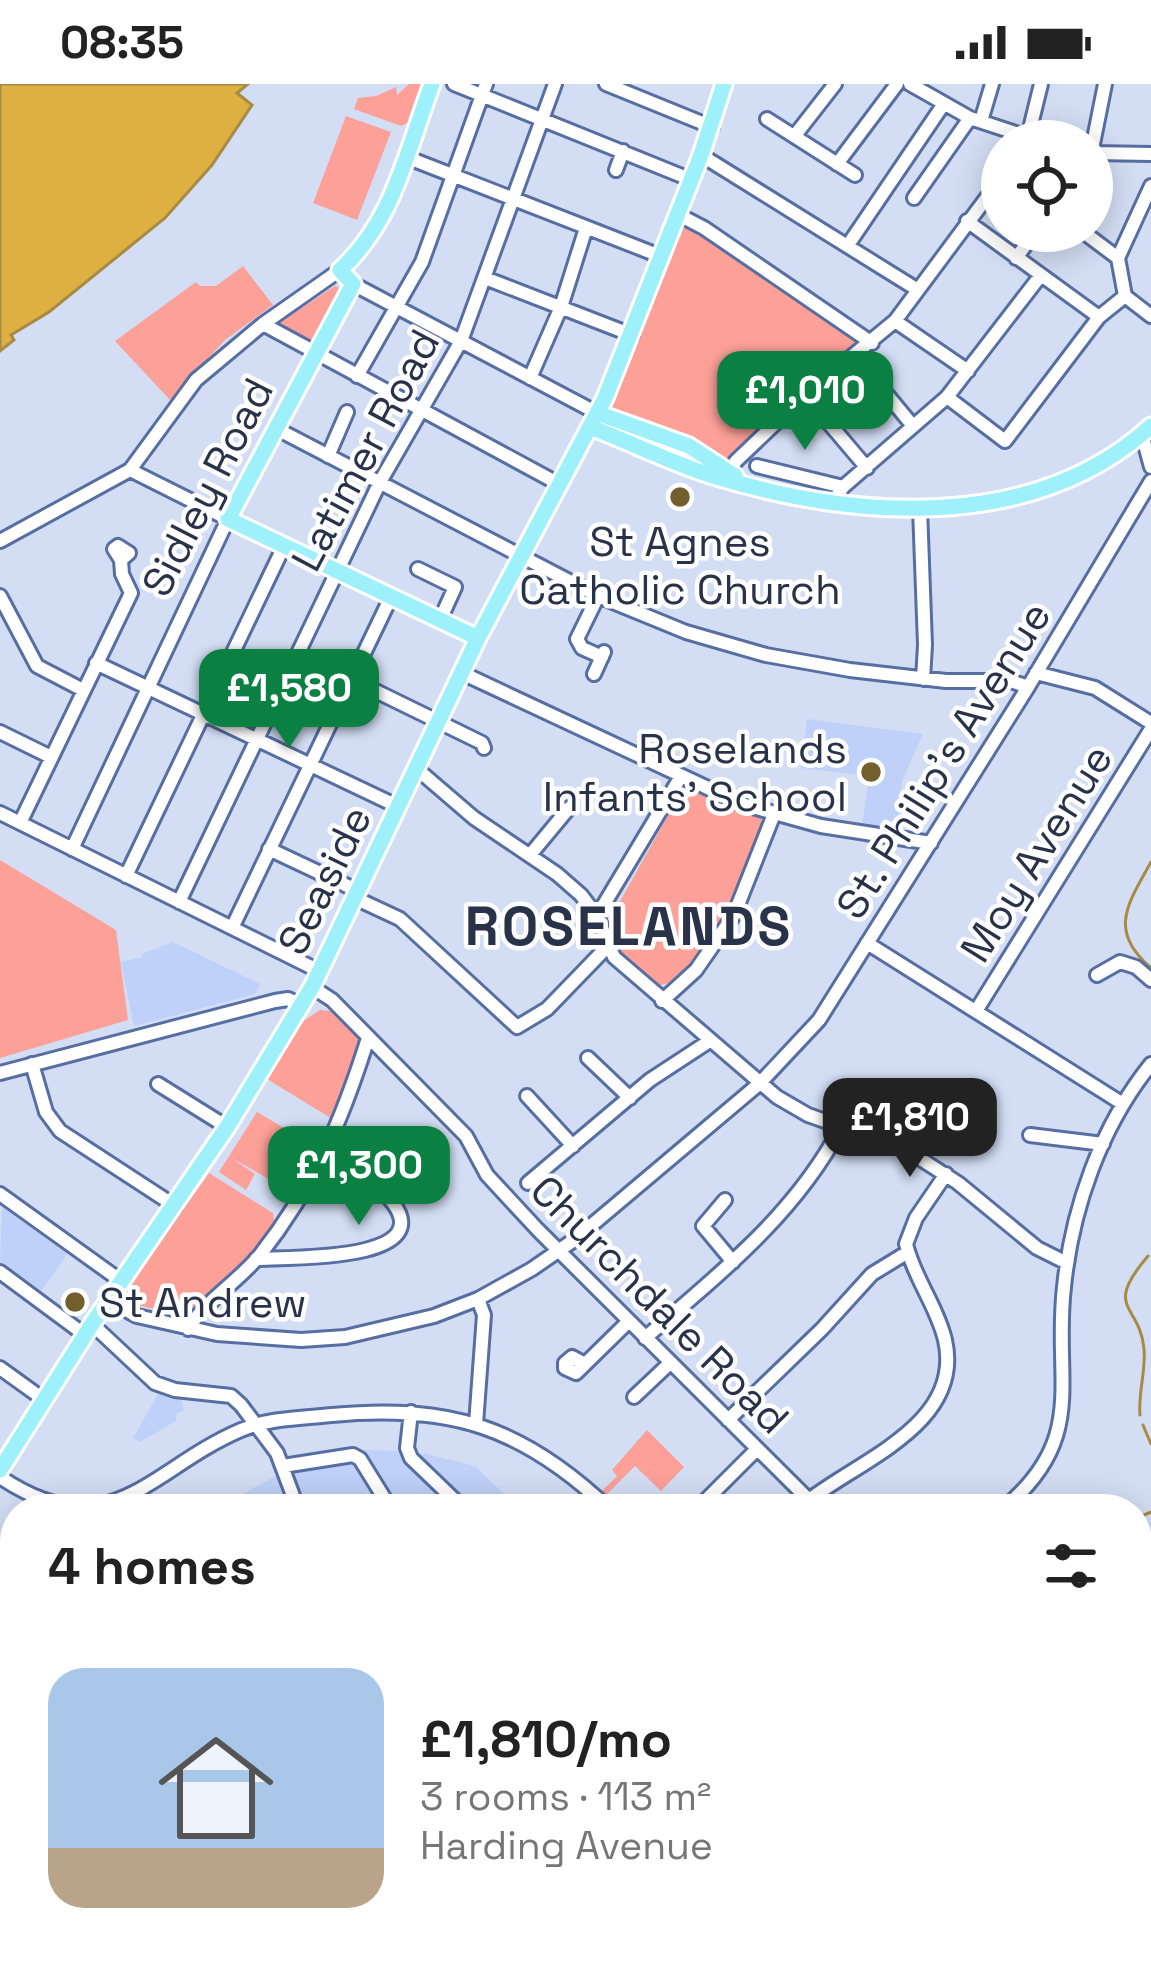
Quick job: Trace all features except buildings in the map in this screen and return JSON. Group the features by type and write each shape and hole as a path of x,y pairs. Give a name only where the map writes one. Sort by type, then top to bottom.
{"main road":[{"path":"353,284 340,270 364,248 383,219 432,84"},
{"name":"Seaside","path":"0,1474 88,1329 226,1127 315,979 478,638 594,420 679,215 724,84"},
{"name":"Sidley Road","path":"228,519 353,284"},
{"path":"594,420 732,477 920,508 1007,499 1041,490 1097,465 1147,430"},
{"path":"228,519 478,638"}],"street":[{"path":"454,84 484,89 692,180"},
{"name":"Latimer Road","path":"179,902 380,482 461,341 555,84"},
{"path":"606,84 712,127"},
{"path":"796,134 835,84"},
{"path":"837,164 897,84"},
{"path":"910,84 981,122"},
{"path":"914,198 975,120 992,84"},
{"path":"1035,120 1040,84"},
{"path":"1098,120 1105,84"},
{"path":"357,376 422,262 484,89"},
{"path":"848,245 943,105"},
{"path":"767,119 854,175"},
{"path":"616,170 623,151"},
{"path":"1113,152 1151,154"},
{"path":"701,155 918,290"},
{"path":"406,158 660,256"},
{"path":"1151,186 1118,257 1125,296 1151,316"},
{"path":"732,477 806,394 896,321 981,204"},
{"path":"679,215 722,239 872,344"},
{"path":"968,220 1099,317"},
{"path":"530,378 561,307 586,228"},
{"path":"1016,258 1020,252"},
{"path":"1111,252 1118,257"},
{"path":"0,541 130,470 196,380 262,324 340,270"},
{"path":"757,466 838,494 947,397 1041,275"},
{"path":"485,278 632,335"},
{"path":"353,284 530,378 594,420"},
{"path":"947,397 1005,441 1099,317 1125,296"},
{"path":"896,321 968,371"},
{"path":"262,324 559,484"},
{"path":"854,355 913,426"},
{"path":"806,394 867,468"},
{"path":"328,456 347,412"},
{"path":"277,430 598,596 686,632 766,655 922,679 1011,681 1028,686"},
{"path":"1147,430 1151,467"},
{"path":"130,470 228,519"},
{"name":"St. Philip's Avenue","path":"108,1300 137,1316 188,1329 262,1339 345,1337 434,1316 478,1299 559,1251 759,1084 819,1020 1151,481"},
{"path":"920,508 922,679"},
{"name":"Sidley Road","path":"72,849 228,519"},
{"path":"126,876 284,546"},
{"path":"20,823 131,593 121,560"},
{"path":"418,569 455,587 440,620"},
{"path":"0,596 37,666 83,690"},
{"path":"232,928 391,596"},
{"path":"594,674 603,654 582,649 577,639 598,596"},
{"path":"96,663 399,807"},
{"path":"462,673 680,778 774,814 931,843"},
{"path":"1036,673 1095,688 1151,726"},
{"path":"349,678 439,720 484,748"},
{"name":"Moy Avenue","path":"976,1011 1151,726"},
{"path":"0,732 51,757"},
{"path":"417,769 474,818 581,895 597,916 614,957 759,1084 793,1109 905,1149 946,1174 1037,1248 1067,1263"},
{"path":"597,916 680,778"},
{"path":"530,855 568,808"},
{"name":"Churchdale Road","path":"0,813 232,928 315,979 466,1136 487,1175 800,1494"},
{"path":"662,1001 697,970 734,915 774,814"},
{"path":"269,849 400,919 517,1027 547,1009 607,947"},
{"path":"867,943 1123,1104"},
{"path":"1097,975 1120,962 1136,967 1151,980"},
{"path":"0,1073 275,1001 288,999 301,1005"},
{"path":"188,1329 199,1312 256,1259 294,1208 331,1144 368,1038"},
{"path":"528,1183 630,1098 708,1042"},
{"path":"359,1065 374,1068 387,1058"},
{"path":"589,1058 630,1098"},
{"path":"32,1064 46,1112 60,1132 175,1206"},
{"path":"1020,1494 1034,1480 1059,1431 1064,1396 1061,1318 1078,1211 1103,1144 1151,1064"},
{"path":"158,1084 226,1127"},
{"path":"527,1096 573,1146"},
{"path":"645,1338 733,1262 807,1183 841,1127"},
{"path":"1030,1136 1103,1144"},
{"path":"256,1259 358,1252 384,1247 393,1239 399,1220 394,1204 331,1144"},
{"path":"828,1494 920,1423 940,1390 947,1365 945,1339 908,1252 910,1229 946,1174"},
{"path":"0,1193 121,1281"},
{"path":"725,1200 703,1226 733,1262"},
{"path":"728,1420 872,1274 908,1252"},
{"path":"0,1272 88,1329 155,1383 231,1396 257,1424 283,1466 293,1494"},
{"path":"476,1424 484,1315 478,1299"},
{"path":"586,1364 629,1321"},
{"path":"634,1397 670,1363"},
{"path":"0,1368 43,1399"},
{"path":"411,1412 407,1448 411,1458 448,1494"},
{"path":"135,1494 215,1442 257,1424 411,1412 476,1424 550,1458 592,1494"},
{"path":"713,1494 757,1449"},
{"path":"283,1466 353,1455 382,1494"},
{"path":"0,1474 30,1494"}],"shaded area":[{"path":"0,84 248,84 237,93 252,105 212,165 165,218 49,312 11,335 14,340 0,351"},
{"path":"409,84 422,84 409,122 401,126 354,109 358,98 396,87 397,95"},
{"path":"346,116 391,132 357,220 313,203"},
{"path":"685,224 863,340 727,464 611,407"},
{"path":"243,266 273,305 225,340 170,400 115,341 196,282 216,286"},
{"path":"335,286 342,289 313,345 278,330 277,324"},
{"name":"Roselands Infants' School","path":"807,719 923,734 902,781 898,830 862,826 869,776 801,768"},
{"path":"688,789 761,817 763,826 737,894 710,943 695,964 660,985 617,950 609,921 681,792"},
{"path":"0,860 116,930 128,1020 0,1058"},
{"path":"173,942 260,984 255,994 134,1026 121,962"},
{"path":"320,1010 331,1011 360,1037 337,1122 267,1079 303,1021"},
{"path":"257,1112 323,1151 295,1194 230,1157 255,1174 246,1190 219,1172"},
{"path":"209,1173 273,1213 275,1227 249,1258 182,1316 129,1303 124,1293"},
{"path":"2,1202 70,1250 39,1294 0,1267"},
{"path":"160,1391 181,1397 184,1411 140,1442 133,1438"},
{"path":"647,1430 684,1467 661,1491 635,1466 605,1494 602,1491 617,1476 612,1470"},
{"path":"361,1450 404,1451 412,1465 423,1453 475,1466 504,1494 242,1494 278,1475 273,1460"}],"waterway":[{"path":"1151,862 1126,917 1129,942 1151,968"},
{"path":"1140,1415 1144,1349 1125,1297 1148,1256"},
{"path":"1143,1425 1151,1444"}],"place":[{"name":"St Agnes Catholic Church","path":"680,497"},
{"name":"Roselands Infants' School","path":"871,772"},
{"name":"St Andrew","path":"75,1302"}],"district":[{"name":"ROSELANDS","path":"629,926"}]}
